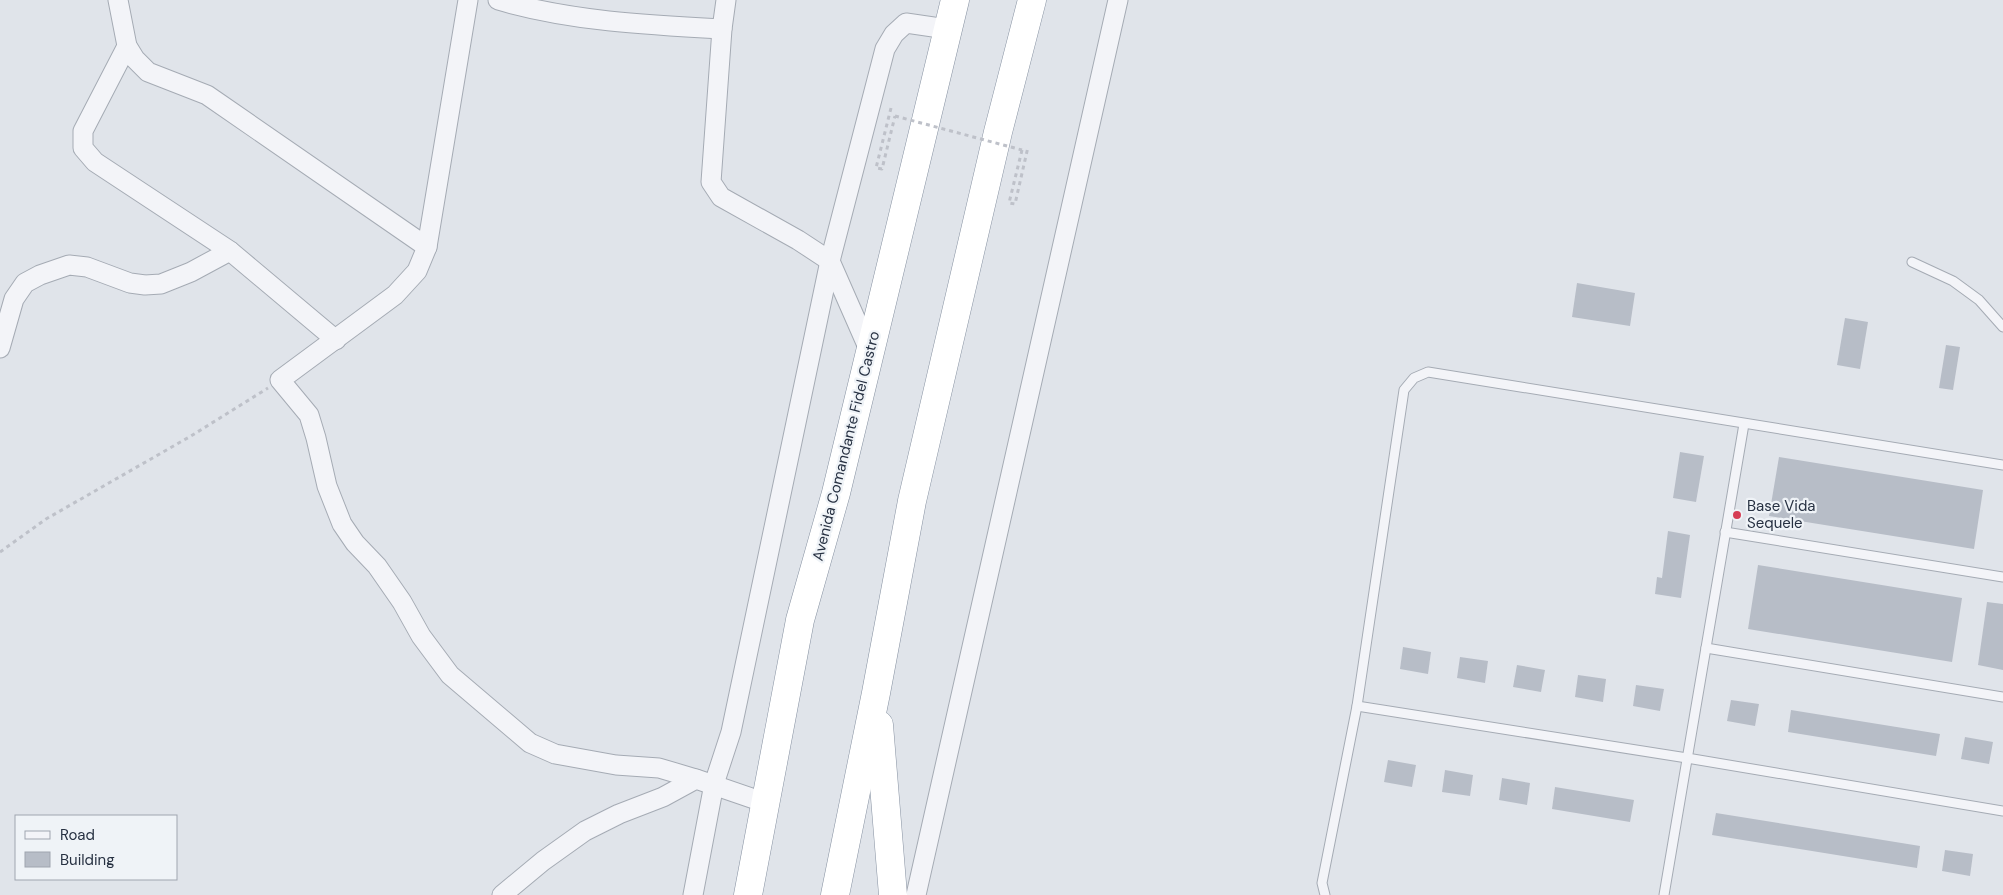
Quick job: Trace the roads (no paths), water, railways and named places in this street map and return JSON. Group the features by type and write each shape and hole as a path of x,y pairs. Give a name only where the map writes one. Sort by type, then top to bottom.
{"highway":[{"path":"835,895 912,501 998,132 1032,0"},
{"name":"Avenida Comandante Fidel Castro","path":"748,895 800,620 836,493 948,12"},
{"path":"876,693 893,895"}],"street":[{"path":"118,0 127,46 135,59 148,72 207,95 427,247"},
{"path":"468,0 427,247 417,271 395,295 280,380 309,415 315,431 327,486 342,524 392,588 421,636 450,675 530,743 546,750 563,756 598,763 659,768 766,802"},
{"path":"498,0 535,11 600,20 722,30"},
{"path":"726,0 722,30 711,182 721,197 798,240 830,261 870,352"},
{"path":"916,895 1118,0"},
{"path":"693,895 714,784 731,732 830,261 885,50 894,34 906,24 948,12"},
{"path":"127,46 83,131 83,148 95,162 230,251 336,340"},
{"path":"0,348 14,299 25,283 40,275 69,265 87,267 130,282 145,285 161,284 191,272 230,251"},
{"path":"502,895 585,831 619,814 663,797 696,779"}],"lane":[{"path":"1912,262 1953,281 1979,300 2003,327"},
{"path":"1325,895 1322,883 1357,706 1404,390 1414,378 1428,372 2003,465"},
{"path":"1664,895 1744,424"},
{"path":"1726,532 2003,577"},
{"path":"1706,648 2003,697"},
{"path":"1357,706 1688,758 2003,811"}],"place":[{"name":"Base Vida Sequele","path":"1737,515"}]}
